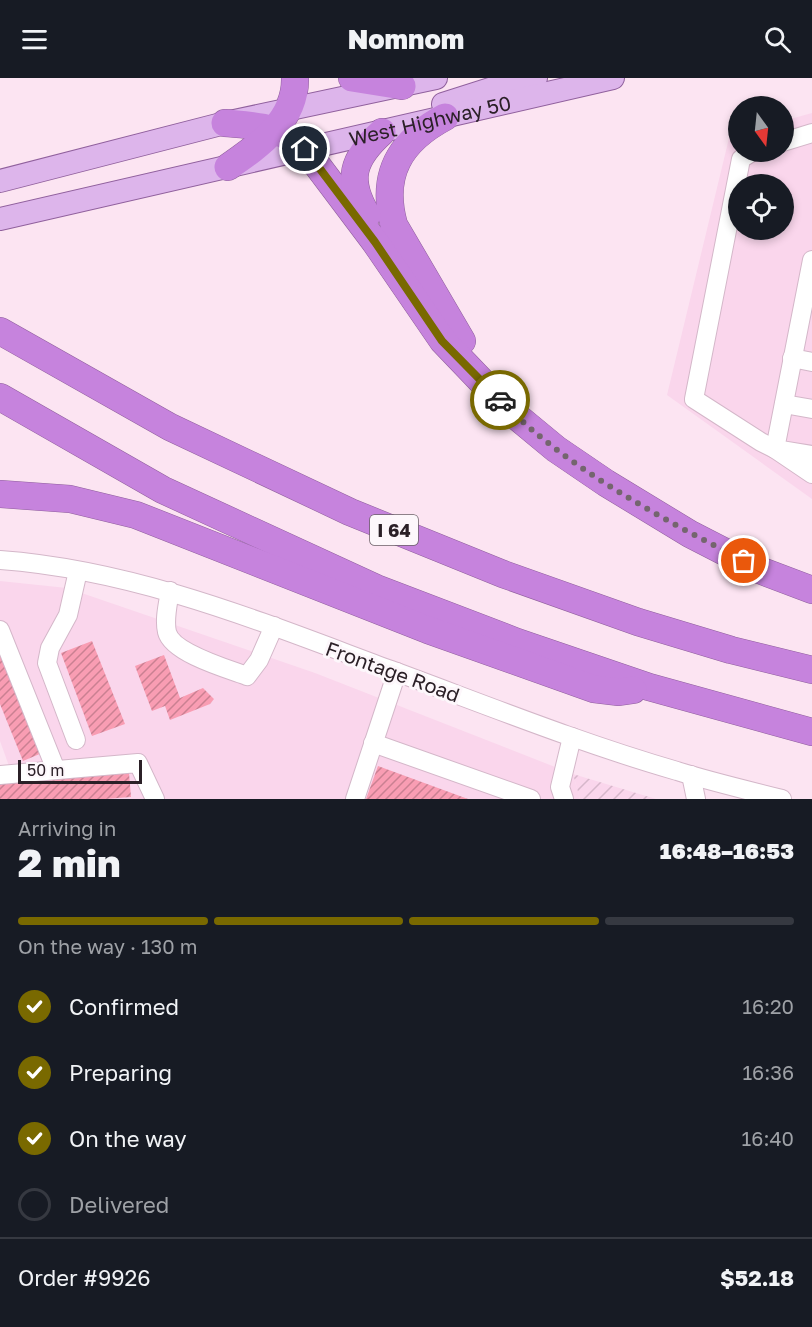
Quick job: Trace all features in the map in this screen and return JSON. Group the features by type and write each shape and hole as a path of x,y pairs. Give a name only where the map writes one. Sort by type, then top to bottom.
{"highway":[{"path":"228,167 252,150 282,119 295,94 295,78"},
{"path":"352,78 402,86"},
{"path":"445,117 426,127 410,141 399,157 389,187 389,206 394,225 464,343 474,373"},
{"path":"225,123 282,119"},
{"path":"282,119 292,139 305,149 375,242 442,341 510,411 556,449 606,483 690,534 762,571 812,590"},
{"path":"375,242 370,220 357,198 354,180 361,156 368,145 382,132"},
{"name":"I 64","path":"0,330 170,428 350,512 503,574 638,622 731,650 812,670"},
{"path":"0,397 163,490 376,588 495,634 649,687 812,732"},
{"path":"0,494 70,499 136,515 428,630 594,689 619,692 649,687"}],"main road":[{"name":"West Highway 50","path":"282,119 436,78"},
{"path":"382,132 408,117 446,103 493,88 536,78"},
{"name":"West Highway 50","path":"0,219 613,78"},
{"path":"0,180 225,123"}],"street":[{"path":"794,139 812,134"},
{"path":"740,162 694,399 812,474"},
{"path":"775,449 792,358 807,314 811,267"},
{"path":"792,358 812,362"},
{"path":"784,404 812,409"},
{"path":"775,449 812,455"},
{"name":"Frontage Road","path":"0,560 78,571 170,591 274,626 572,737 691,775 782,799"},
{"path":"76,740 47,663 50,648 68,615 78,571"},
{"path":"170,591 166,614 166,631 169,637 179,647 202,659 247,676 258,660 274,626"},
{"path":"0,630 56,770"},
{"path":"356,799 397,672"},
{"path":"564,799 560,788 572,737"},
{"path":"374,743 531,799"},
{"path":"0,776 138,763 155,799"},
{"path":"691,775 696,799"}],"shaded area":[{"path":"812,113 812,499 667,395 728,142 728,162 794,162 794,118"},
{"path":"0,581 67,588 315,673 573,774 580,799 0,799 0,767 9,766 0,741"},
{"path":"573,774 656,799 580,799"}],"building":[{"path":"92,641 125,724 92,736 61,653"},
{"path":"0,649 42,753 23,761 0,704"},
{"path":"164,655 180,698 203,688 214,699 210,704 170,720 165,706 152,711 135,666"},
{"path":"378,766 468,799 366,799"},
{"path":"129,773 131,797 0,799 0,784"}],"way so far":[{"path":"500,400 556,449 606,483 690,534 744,561"}],"route":[{"path":"305,149 375,242 442,341 500,400"}]}
